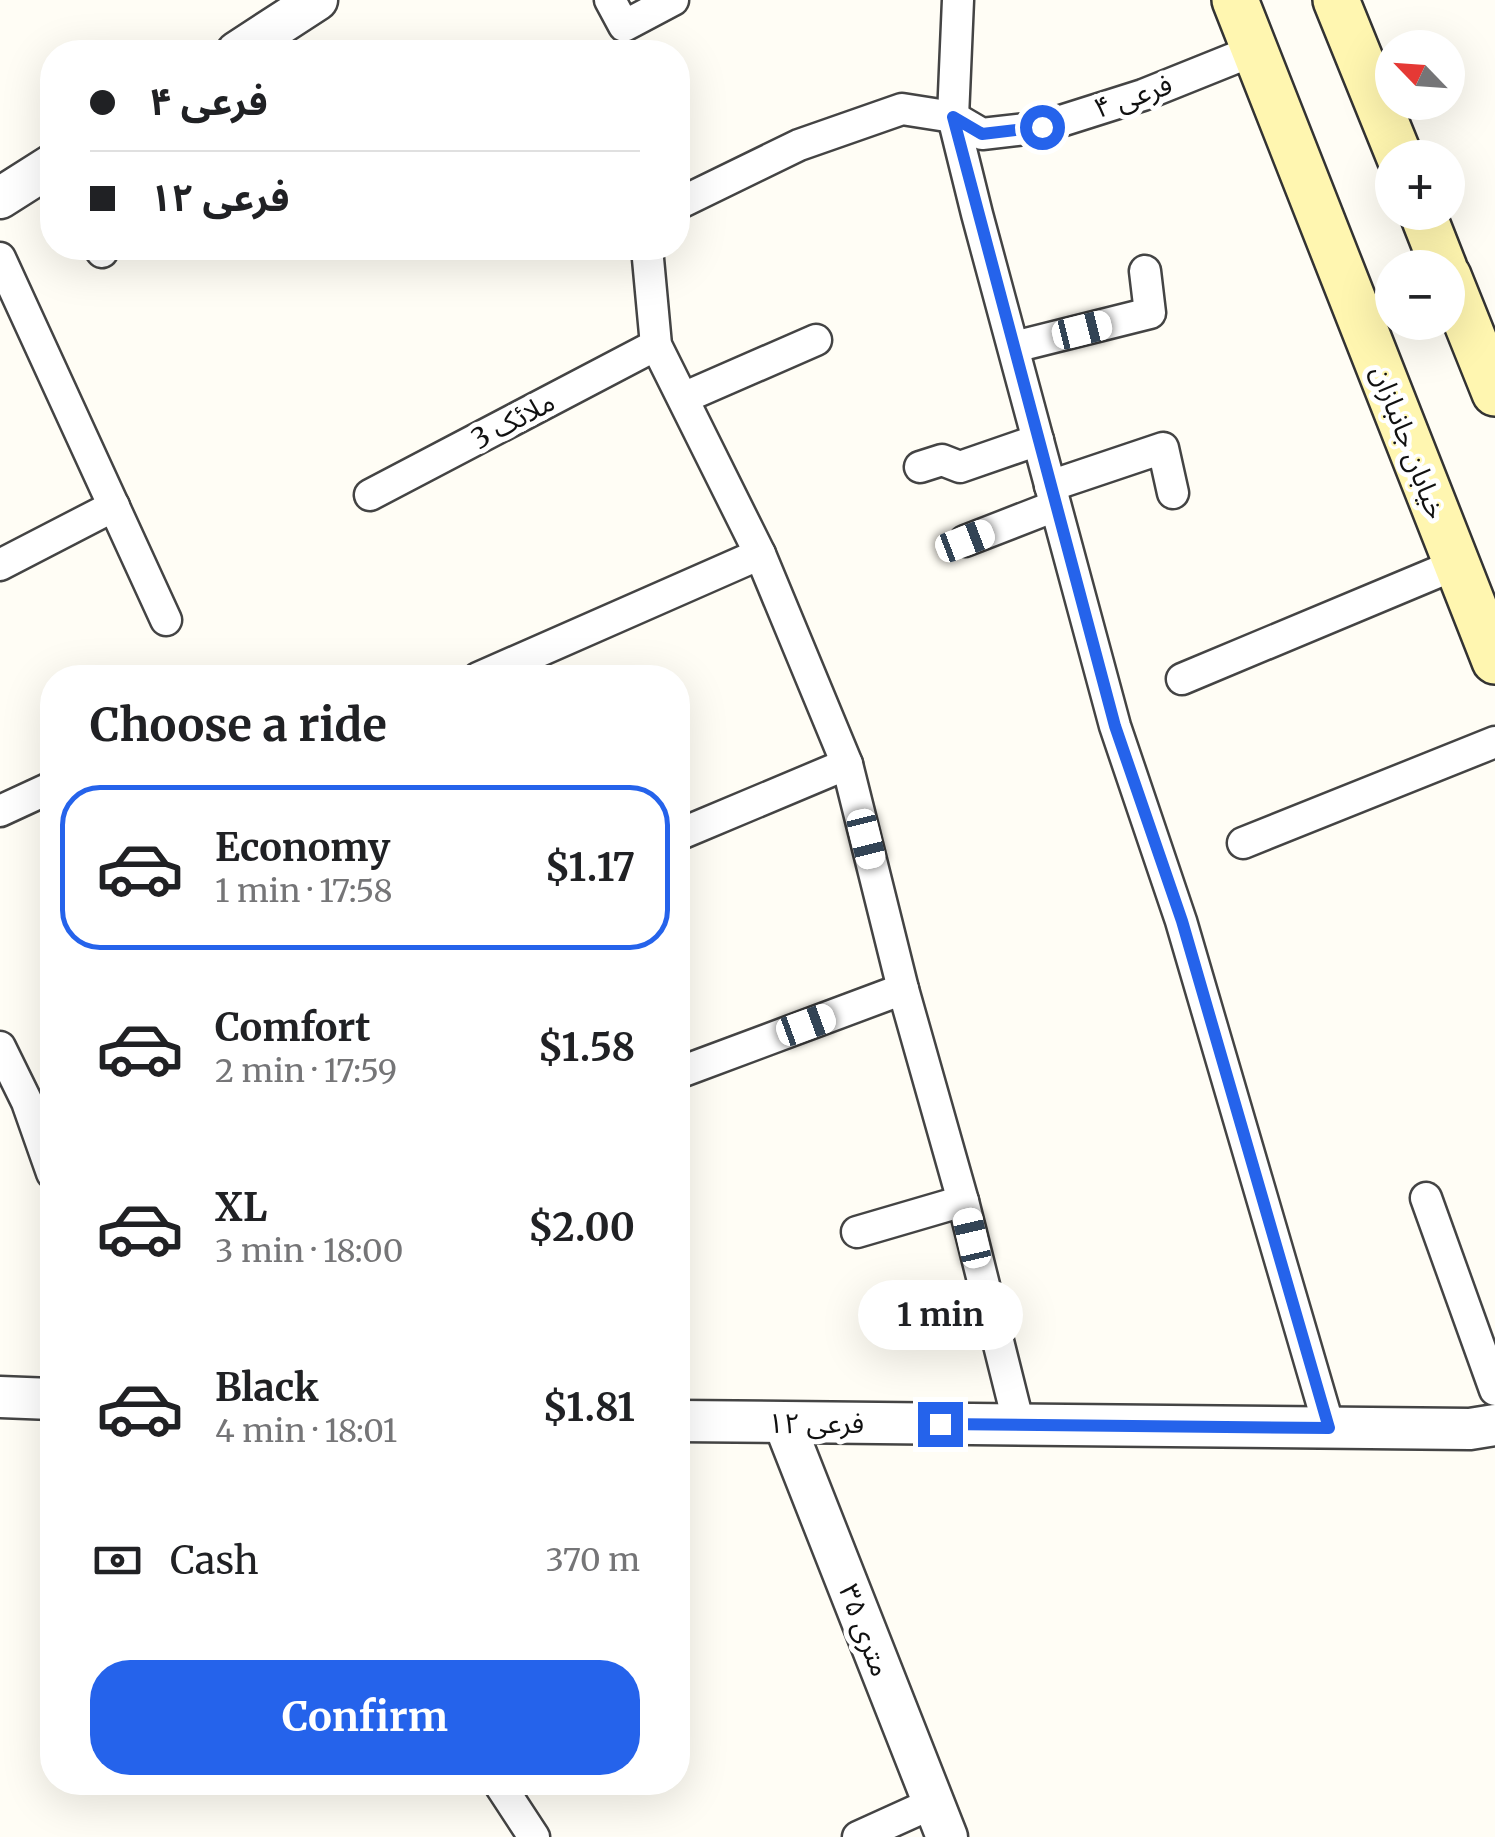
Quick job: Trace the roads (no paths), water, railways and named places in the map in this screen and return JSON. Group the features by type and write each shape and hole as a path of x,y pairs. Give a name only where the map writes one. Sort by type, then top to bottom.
{"main road":[{"name":"خیابان جانبازان","path":"1236,0 1494,653"},
{"path":"1336,0 1393,140"},
{"path":"1465,318 1495,393"}],"street":[{"path":"256,40 318,0"},
{"path":"610,0 624,26 673,0"},
{"path":"958,0 953,117 1115,726 1182,921 1329,1428"},
{"name":"فرعی ۴","path":"690,198 799,145 902,110 953,117 982,134 1042,127 1143,95 1255,50"},
{"path":"0,198 40,173"},
{"path":"0,258 166,620"},
{"path":"648,260 656,345 760,554 847,764 903,989 964,1200 1018,1425"},
{"path":"1014,347 1150,313 1145,271"},
{"path":"683,398 816,340"},
{"name":"ملائک 3","path":"370,496 656,345"},
{"path":"920,467 942,460 960,467 1038,440"},
{"path":"965,541 1053,496 1163,448 1173,492"},
{"path":"0,565 114,506"},
{"path":"508,665 760,554"},
{"path":"1182,680 1457,564"},
{"path":"1243,843 1495,742"},
{"path":"690,830 847,764"},
{"path":"0,810 40,792"},
{"path":"690,1069 903,989"},
{"path":"0,1047 40,1141"},
{"path":"1426,1198 1495,1390"},
{"path":"857,1232 964,1200"},
{"path":"0,1397 40,1400"},
{"name":"فرعی ۱۲","path":"690,1422 1470,1429 1495,1425"},
{"name":"۳۵ متری","path":"784,1423 940,1820"},
{"path":"507,1795 534,1837"},
{"path":"858,1837 940,1820"}]}
